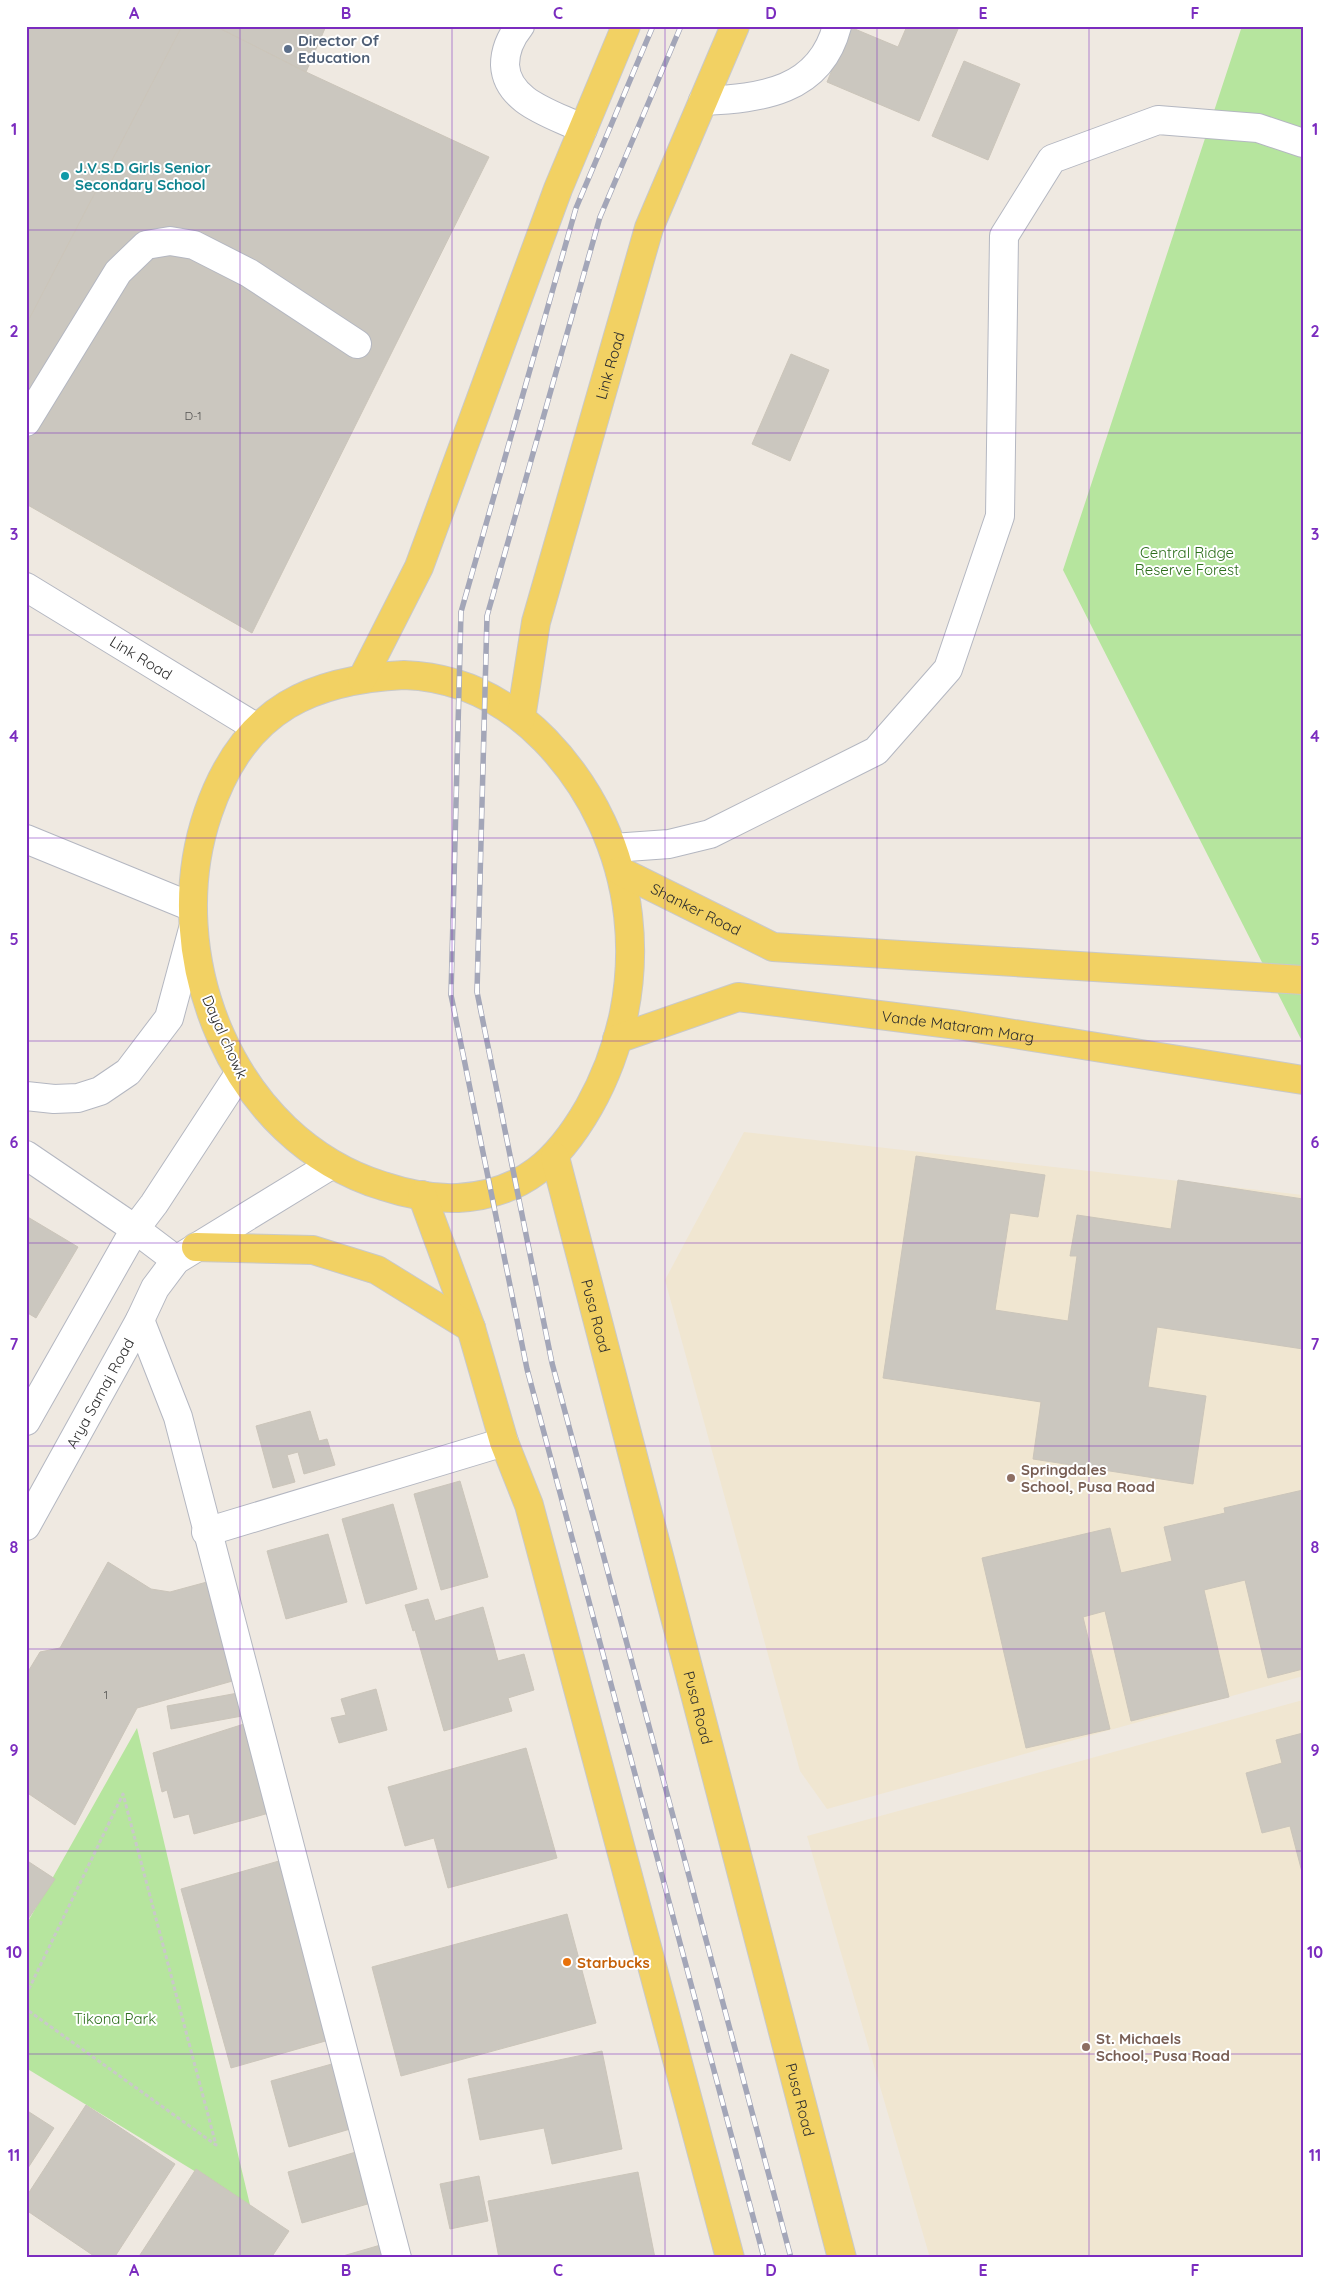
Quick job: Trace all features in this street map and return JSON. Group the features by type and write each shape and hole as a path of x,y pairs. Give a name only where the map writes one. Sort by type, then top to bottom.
{"main road":[{"path":"362,679 419,567 558,189 626,26"},
{"name":"Link Road","path":"521,718 536,622 649,228 735,26"},
{"name":"Dayal chowk","path":"404,675 446,680 486,694 521,718 554,750 582,786 594,806 617,859 628,919 630,959 625,1008 618,1039 592,1101 569,1140 555,1157 524,1179 497,1190 460,1198 422,1196 375,1184 331,1165 312,1152 277,1121 239,1074 206,1000 195,953 192,918 199,844 214,795 229,762 258,728 280,710 306,695 324,688 362,679 404,675"},
{"name":"Shanker Road","path":"617,859 772,947 1303,980"},
{"name":"Vande Mataram Marg","path":"618,1039 738,997 958,1025 1303,1080"},
{"name":"Pusa Road","path":"555,1157 842,2258"},
{"path":"422,1196 471,1328 504,1442 529,1505 730,2258"},
{"path":"186,1253 313,1250 377,1270 471,1328"}],"street":[{"path":"520,26 509,43 505,58 506,75 512,88 520,97 584,129"},
{"path":"703,101 750,97 775,92 801,80 820,63 832,44 837,26"},
{"path":"617,859 710,834 876,751 948,669 1000,516 1004,236 1052,159 1158,120 1258,128 1303,143"},
{"path":"26,422 118,272 146,245 170,240 194,245 249,273 357,344"},
{"name":"Link Road","path":"26,587 258,728"},
{"path":"26,839 192,918 168,1018 128,1072 100,1091 78,1098 54,1099 26,1096"},
{"path":"26,1421 135,1229 154,1204 239,1074"},
{"path":"26,1155 135,1229 186,1253 331,1165"},
{"name":"Arya Samaj Road","path":"26,1526 140,1320 155,1288 186,1253"},
{"path":"140,1320 178,1417 206,1532 397,2258"},
{"path":"206,1532 504,1442"}],"path":[{"path":"26,1995 123,1794 216,2145 26,2009"}],"shaded area":[{"name":"Springdales School, Pusa Road","path":"744,1132 1303,1195 1303,1676 827,1809 800,1771 665,1280"},
{"name":"St. Michaels School, Pusa Road","path":"1303,1700 1303,2258 930,2258 807,1836"}],"green space":[{"name":"Central Ridge Reserve Forest","path":"1242,26 1303,26 1303,1043 1063,570"},
{"name":"Tikona Park","path":"137,1728 250,2205 26,2068 26,1925"}],"building":[{"name":"J.V.S.D Girls Senior Secondary School","path":"26,26 182,26 26,325"},
{"path":"182,26 215,26 306,72 489,157 252,633 26,504 26,325"},
{"name":"Director Of Education","path":"215,26 326,26 306,72"},
{"path":"907,26 951,26 958,29 919,121 827,82 850,27 898,47"},
{"path":"964,61 1020,84 988,160 932,136"},
{"path":"791,354 829,370 790,461 752,444"},
{"path":"916,1156 1045,1175 1038,1217 1010,1213 995,1310 1068,1321 1077,1256 1070,1256 1077,1215 1171,1229 1178,1180 1303,1199 1303,1349 1157,1327 1148,1387 1206,1396 1193,1484 1033,1459 1041,1402 883,1378"},
{"path":"26,1216 78,1247 36,1318 26,1312"},
{"path":"310,1411 319,1441 327,1439 335,1465 304,1474 298,1452 287,1455 295,1482 273,1488 256,1426"},
{"path":"460,1481 488,1577 441,1590 414,1494"},
{"path":"1303,1490 1303,1669 1268,1678 1245,1580 1204,1590 1229,1697 1131,1721 1105,1611 1083,1617 1110,1729 1026,1748 982,1558 1110,1528 1121,1573 1172,1561 1164,1527 1225,1513 1224,1508"},
{"path":"393,1504 417,1589 366,1604 342,1519"},
{"path":"328,1534 347,1602 286,1619 267,1551"},
{"path":"108,1562 151,1589 170,1592 218,1579 236,1680 137,1708 75,1825 26,1792 26,1675 40,1652 60,1648"},
{"path":"428,1599 435,1621 483,1607 498,1661 524,1654 534,1690 508,1698 512,1711 444,1731 415,1630 413,1631 405,1605"},
{"path":"376,1689 387,1730 339,1743 331,1718 346,1715 341,1699"},
{"path":"238,1693 242,1716 171,1729 167,1706"},
{"path":"244,1724 269,1813 194,1834 189,1814 174,1818 167,1790 162,1792 153,1753"},
{"path":"1303,1733 1303,1876 1290,1826 1262,1833 1246,1773 1282,1763 1276,1740"},
{"path":"526,1748 557,1858 448,1888 434,1838 405,1846 388,1787"},
{"path":"286,1859 336,2038 231,2068 181,1889"},
{"path":"26,1860 55,1879 26,1922"},
{"path":"567,1914 596,2023 401,2076 372,1967"},
{"path":"602,2051 622,2149 552,2164 544,2128 480,2140 468,2079"},
{"path":"339,2062 357,2127 289,2147 271,2081"},
{"path":"86,2105 175,2164 114,2258 97,2258 26,2210 26,2197"},
{"path":"26,2110 54,2128 26,2171"},
{"path":"356,2152 371,2203 302,2223 288,2172"},
{"path":"196,2169 289,2231 271,2258 138,2258"},
{"path":"638,2172 655,2258 499,2258 488,2201"},
{"path":"479,2176 488,2221 450,2229 440,2184"},
{"path":"384,2244 388,2258 336,2258"}],"railway":[{"path":"653,26 576,208 461,612 451,995 527,1369 764,2258"},
{"path":"681,26 600,217 487,616 477,992 552,1363 791,2258"}],"place":[{"name":"Director Of Education","path":"288,49"},
{"name":"J.V.S.D Girls Senior Secondary School","path":"65,176"},
{"name":"Springdales School, Pusa Road","path":"1011,1478"},
{"name":"Starbucks","path":"567,1962"},
{"name":"St. Michaels School, Pusa Road","path":"1086,2047"}]}
